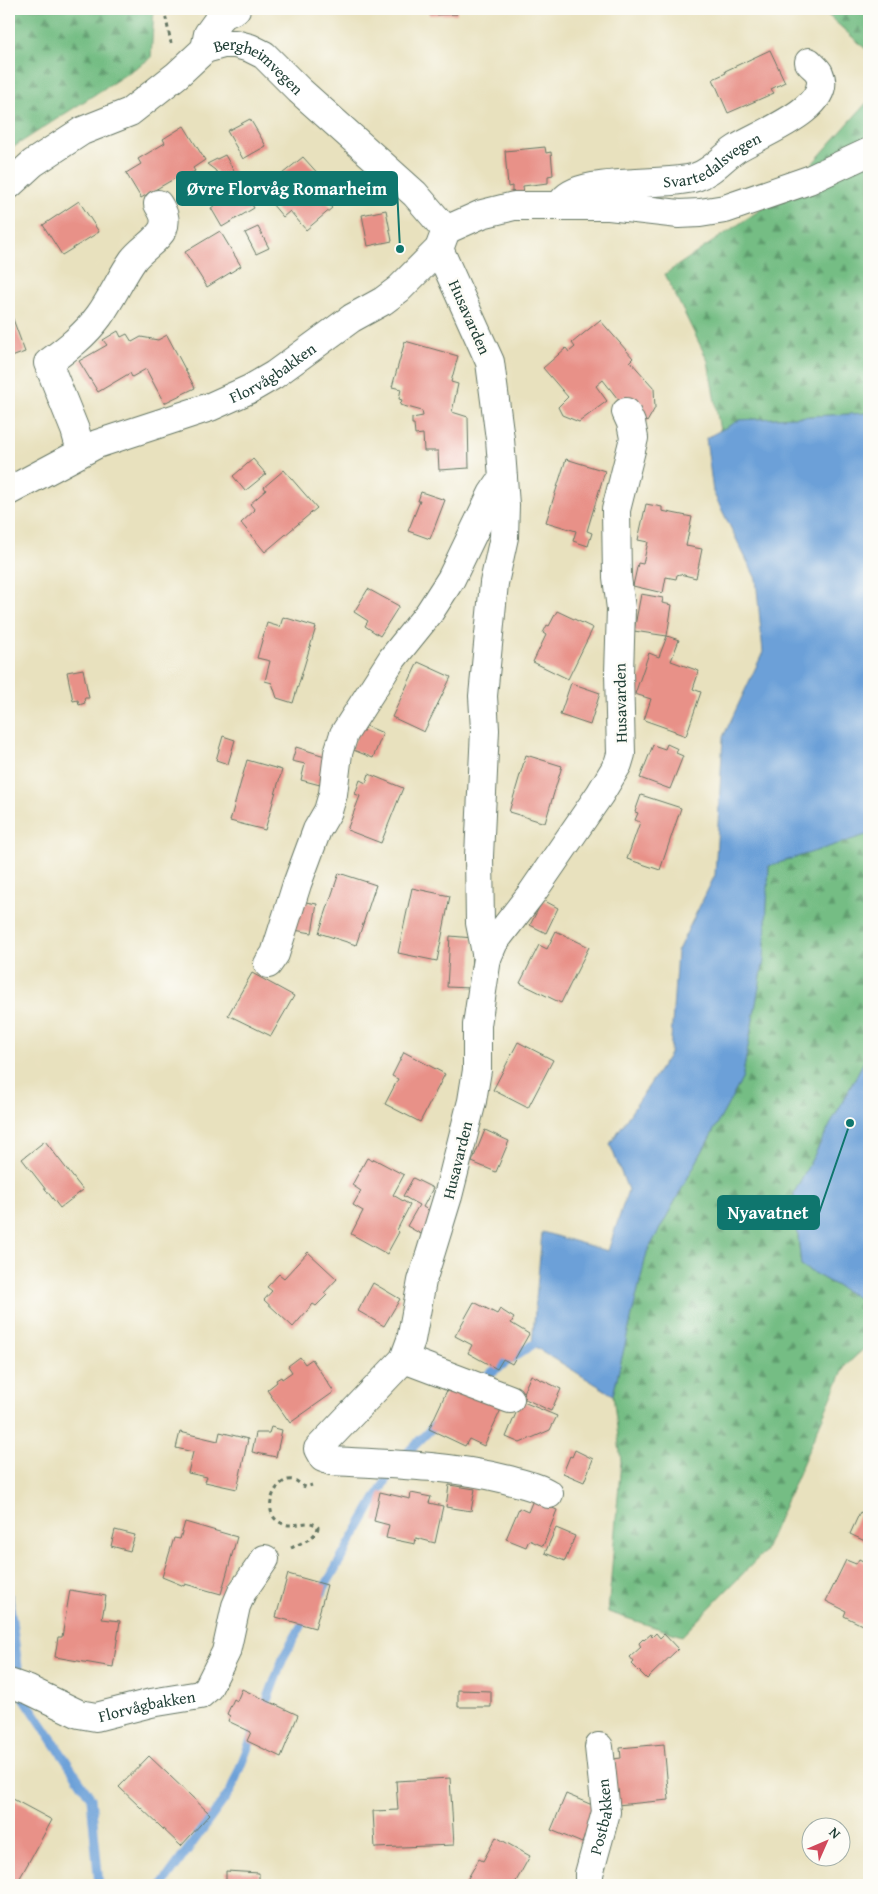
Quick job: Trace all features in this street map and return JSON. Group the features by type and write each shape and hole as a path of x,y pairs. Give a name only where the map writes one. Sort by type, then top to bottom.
{"street":[{"path":"204,49 208,34 221,16 236,9"},
{"name":"Bergheimvegen","path":"9,185 33,163 82,131 130,112 177,75 204,49 222,44 235,44 250,48 264,55 299,90 415,194 443,239"},
{"name":"Svartedalsvegen","path":"561,205 565,198 587,187 668,182 695,178 708,172 736,148 769,132 809,106 820,93 822,83 819,72 809,62"},
{"name":"Svartedalsvegen","path":"443,239 482,214 514,206 609,206 679,214 717,211 746,203 809,180 869,152"},
{"path":"81,451 75,430 48,363 66,350 99,316 134,258 162,231 165,223 164,214 158,204"},
{"name":"Florvågbakken","path":"9,490 81,451 210,407 250,389 274,375 352,318 383,301 399,289 443,239"},
{"name":"Husavarden","path":"443,239 490,362 500,438 505,505 504,537 494,583 483,696 485,730 479,856 480,923 487,958"},
{"name":"Husavarden","path":"333,1460 318,1449 404,1359 411,1340 422,1281 448,1196 472,1101 477,1070 477,1025 487,958 494,942 532,893 600,794 618,764 621,754 619,672 621,609 617,577 616,510 634,438 631,423 626,412"},
{"path":"268,964 275,954 300,875 333,794 338,753 344,734 392,659 429,613 451,579 492,494 503,478"},
{"path":"404,1359 510,1399"},
{"path":"333,1460 404,1464 472,1471 514,1481 549,1494"},
{"name":"Florvågbakken","path":"9,1684 30,1690 79,1714 96,1717 151,1703 200,1695 208,1688 226,1652 236,1606 242,1592 265,1559"},
{"name":"Postbakken","path":"589,1885 589,1874 606,1812 599,1747"}],"path":[{"path":"265,1559 280,1554 314,1536 318,1531 318,1526 314,1522 288,1526 274,1519 271,1510 272,1498 279,1484 287,1480 294,1480 306,1486 333,1481 333,1460"}],"green space":[{"path":"9,9 154,9 151,58 9,150"},
{"path":"821,9 869,9 869,52"},
{"path":"869,100 869,413 740,420 720,431 708,361 665,274 788,191"},
{"path":"866,834 869,836 869,1052 794,1193 801,1266 869,1304 869,1344 845,1366 764,1552 682,1636 608,1612 621,1461 613,1395 647,1252 742,1079 764,960 769,866"}],"water":[{"path":"869,413 869,836 866,835 769,866 764,960 742,1079 647,1252 613,1395 532,1345 542,1232 608,1251 628,1190 610,1144 670,1054 677,952 715,875 723,737 763,652 756,579 713,492 706,438 740,420"},
{"path":"869,1052 869,1304 801,1266 794,1193"}],"building":[{"path":"429,9 457,9 457,14 429,15"},
{"path":"770,50 785,82 771,89 774,93 728,113 713,79 726,73 725,71"},
{"path":"250,119 266,146 243,159 227,131"},
{"path":"184,126 205,160 193,168 195,171 181,180 179,176 141,198 126,173 141,164 138,159 165,143 163,139"},
{"path":"545,147 546,153 551,152 553,175 548,176 548,183 523,186 524,194 512,195 512,186 508,187 505,151"},
{"path":"225,155 243,187 220,201 243,189 254,208 222,227 211,208 218,203 210,190 223,182 215,170 207,164"},
{"path":"303,157 321,177 312,185 332,208 306,230 290,211 283,217 261,191"},
{"path":"79,201 99,232 62,255 43,225"},
{"path":"386,210 392,241 368,246 362,215"},
{"path":"258,227 269,248 256,254 245,233"},
{"path":"220,231 241,266 207,287 185,252"},
{"path":"9,308 25,352 9,358"},
{"path":"600,320 633,358 630,361 654,388 655,408 647,422 621,403 603,380 596,386 607,401 579,422 562,415 558,407 568,397 543,368 566,348 569,352 575,347 572,343"},
{"path":"118,331 121,337 127,334 132,342 141,337 158,340 167,335 195,388 164,403 146,369 132,377 130,373 98,392 79,361 107,345 103,340"},
{"path":"405,341 458,356 451,382 458,384 452,412 468,417 469,468 439,470 438,451 424,451 423,434 415,435 412,418 423,416 422,411 400,405 402,400 399,399 401,389 392,387"},
{"path":"253,459 266,474 245,491 233,476"},
{"path":"566,459 605,471 587,531 592,533 588,546 573,541 576,531 546,522"},
{"path":"284,470 317,508 265,552 241,523 255,510 250,504 266,490 264,487"},
{"path":"421,492 445,500 430,539 408,531 420,501 418,501"},
{"path":"646,504 662,507 662,511 692,517 686,546 702,549 696,578 680,574 677,575 676,579 666,577 663,593 633,586 638,563 643,564 648,542 638,540"},
{"path":"368,589 399,606 380,636 365,626 368,621 354,612"},
{"path":"641,594 663,598 662,603 672,605 667,636 634,631"},
{"path":"557,611 593,628 568,679 533,662 546,635 543,633"},
{"path":"283,617 316,627 293,703 277,698 272,683 265,681 270,661 257,658 267,623 280,627"},
{"path":"667,636 679,640 671,661 699,671 693,689 701,692 686,736 644,720 651,699 635,694 649,653 659,657"},
{"path":"418,662 451,677 424,732 392,717"},
{"path":"83,669 89,698 84,698 85,703 79,705 78,700 73,701 67,672"},
{"path":"571,683 600,693 590,725 560,715"},
{"path":"362,724 383,733 373,758 351,749"},
{"path":"223,736 235,740 228,764 216,760"},
{"path":"667,744 678,749 676,753 683,756 670,789 640,778 653,745 665,749"},
{"path":"296,747 328,757 320,785 301,780 305,764 292,761"},
{"path":"526,755 562,766 545,823 509,812"},
{"path":"247,760 282,770 265,830 230,821"},
{"path":"369,774 403,788 381,843 347,830 360,796 355,794 360,780 366,783"},
{"path":"641,795 681,808 660,870 627,859 640,822 635,820 638,813 635,812"},
{"path":"339,873 376,885 356,945 319,933"},
{"path":"412,888 450,896 437,961 398,953"},
{"path":"543,900 558,908 546,933 530,925"},
{"path":"300,901 317,904 312,933 294,930"},
{"path":"556,931 589,947 561,1003 520,983 539,945 547,949"},
{"path":"450,936 473,938 470,988 447,987"},
{"path":"252,973 294,996 271,1036 228,1015"},
{"path":"518,1042 553,1060 528,1108 493,1090"},
{"path":"404,1052 445,1074 420,1122 385,1104 398,1079 392,1076"},
{"path":"485,1130 509,1141 496,1172 472,1162"},
{"path":"45,1141 83,1190 60,1208 22,1159"},
{"path":"367,1158 373,1161 374,1159 404,1175 393,1195 410,1205 397,1230 399,1232 387,1254 351,1234 363,1211 353,1205 361,1191 352,1185"},
{"path":"413,1178 433,1188 423,1207 435,1214 428,1238 407,1226 419,1205 403,1196"},
{"path":"308,1252 337,1279 324,1293 327,1295 316,1306 313,1304 293,1327 264,1300 272,1291 267,1287 279,1274 284,1278"},
{"path":"373,1283 400,1299 384,1326 358,1311"},
{"path":"474,1302 497,1314 500,1309 514,1318 511,1323 529,1334 512,1364 503,1359 497,1369 468,1353 472,1345 455,1336"},
{"path":"9,1305 14,1305 14,1321 9,1321"},
{"path":"300,1357 305,1364 312,1359 334,1392 290,1423 267,1390 277,1382 276,1380 281,1377 282,1379 292,1372 288,1366"},
{"path":"531,1375 561,1389 551,1411 521,1397"},
{"path":"449,1386 504,1403 484,1446 469,1439 465,1446 429,1429"},
{"path":"521,1401 557,1416 550,1430 520,1443 506,1437"},
{"path":"271,1427 282,1430 276,1457 252,1452 256,1433 269,1433"},
{"path":"180,1432 218,1441 220,1432 248,1439 237,1489 205,1482 207,1477 188,1473 193,1452 176,1448"},
{"path":"575,1450 593,1459 584,1482 563,1473 570,1456 572,1457"},
{"path":"449,1485 475,1489 471,1511 446,1507"},
{"path":"380,1492 410,1499 411,1493 431,1497 429,1503 443,1506 435,1543 416,1538 415,1544 386,1538 389,1525 374,1521"},
{"path":"533,1500 557,1510 543,1546 529,1540 526,1547 506,1539 519,1508 528,1512"},
{"path":"860,1512 869,1516 869,1543 850,1534"},
{"path":"185,1522 237,1537 221,1594 185,1584 184,1586 162,1577 174,1538 180,1539"},
{"path":"556,1528 575,1536 565,1561 545,1553"},
{"path":"115,1530 135,1535 130,1551 111,1546"},
{"path":"859,1559 869,1564 868,1628 844,1616 846,1611 826,1601 846,1560 856,1564"},
{"path":"288,1574 327,1585 315,1628 276,1617"},
{"path":"70,1590 106,1596 102,1619 120,1621 113,1667 55,1657 58,1637 62,1637"},
{"path":"656,1633 660,1638 664,1634 678,1649 647,1679 632,1664 634,1662 630,1657 641,1647 639,1643 643,1639 651,1634 652,1637"},
{"path":"242,1689 298,1715 281,1757 247,1741 251,1732 228,1721 230,1716 227,1714 234,1699 237,1701"},
{"path":"458,1690 491,1691 491,1707 458,1707"},
{"path":"664,1744 669,1800 617,1805 613,1759 621,1758 620,1748"},
{"path":"149,1756 210,1814 181,1846 119,1787"},
{"path":"450,1778 454,1845 375,1848 373,1811 398,1810 396,1781"},
{"path":"566,1794 597,1807 582,1843 551,1830"},
{"path":"13,1799 52,1820 16,1885 9,1885 9,1806"},
{"path":"496,1837 530,1856 514,1885 464,1885 479,1859 483,1861"},
{"path":"226,1871 259,1873 259,1885 226,1885"}],"waterway":[{"path":"479,1383 486,1376 532,1345"},
{"path":"320,1595 395,1465 439,1421"},
{"path":"9,1597 20,1683"},
{"path":"263,1711 284,1656 308,1614"},
{"path":"23,1696 91,1798 99,1885"},
{"path":"162,1885 231,1790 254,1732"}],"place":[{"name":"Øvre Florvåg Romarheim","path":"400,249"},
{"name":"Nyavatnet","path":"850,1123"}]}
